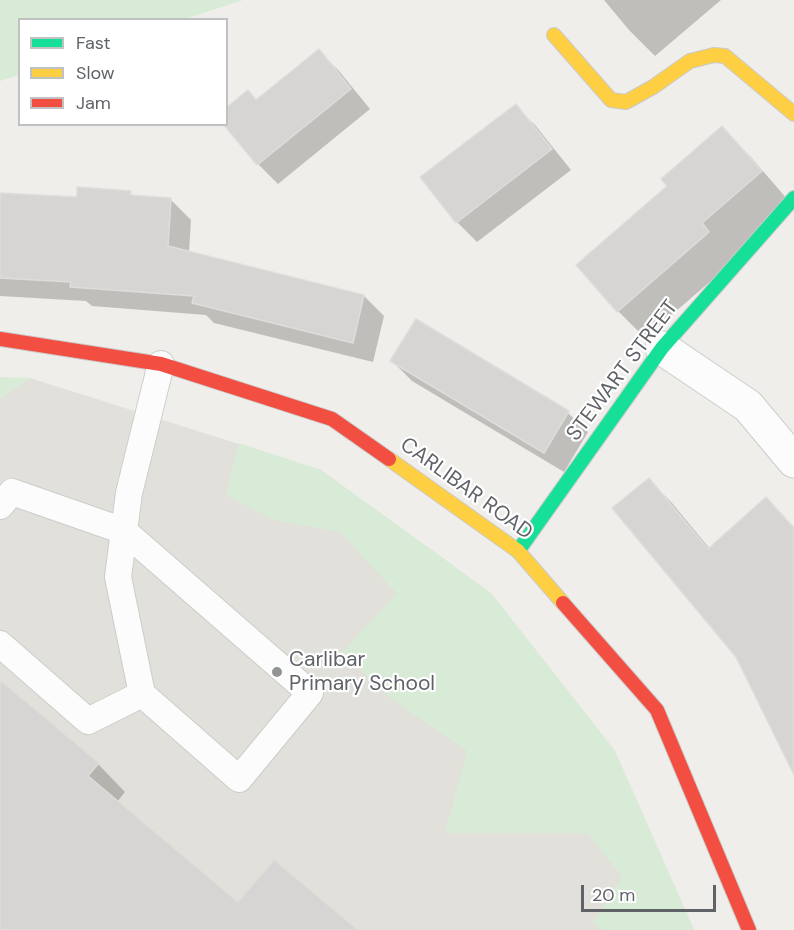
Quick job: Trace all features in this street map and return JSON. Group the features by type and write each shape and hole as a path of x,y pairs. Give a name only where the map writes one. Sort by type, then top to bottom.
{"street":[{"path":"554,35 611,100 626,102 653,87 690,61 714,55 725,56 794,114"},
{"name":"STEWART STREET","path":"518,551 662,348 794,198"},
{"name":"CARLIBAR ROAD","path":"0,339 161,364 332,418 518,551 657,710 749,930"},
{"path":"662,348 748,406 794,461"}],"lane":[{"path":"0,506 12,492 124,531 310,693 239,779 142,694 118,577 124,531 129,493 161,364"},
{"path":"0,644 88,722 142,694"}],"shaded area":[{"name":"Carlibar Primary School","path":"30,378 321,470 491,593 615,751 694,930 0,930 0,398"}],"green space":[{"path":"0,0 243,0 188,18 18,18 18,75 0,81"},
{"path":"0,377 30,378 0,398"},
{"path":"239,443 321,470 491,593 615,751 694,930 602,930 593,923 622,877 588,833 445,833 467,751 385,694 342,652 397,594 340,532 274,520 226,495"}],"building":[{"path":"319,49 351,89 257,165 225,126 228,126 228,106 248,90 256,100"},
{"path":"516,104 552,149 456,223 420,177"},
{"path":"722,126 762,171 702,223 709,232 617,312 576,265 667,186 661,179"},
{"path":"77,187 131,191 130,195 171,198 168,246 364,295 353,343 192,303 194,296 70,287 71,282 0,278 0,193 77,197"},
{"path":"416,319 569,411 544,453 390,361"},
{"path":"649,478 708,549 766,497 794,528 794,775 736,657 612,508"},
{"path":"0,680 99,763 88,776 238,902 274,860 358,930 0,930"}],"traffic: fast":[{"path":"518,551 662,348 794,198"}],"traffic: slow":[{"path":"554,35 611,100 626,102 653,87 690,61 714,55 725,56 794,114"},
{"path":"389,459 518,551 563,603"}],"traffic: jam":[{"path":"0,339 161,364 332,419 389,459"},
{"path":"563,603 657,710 749,930"}],"place":[{"name":"Carlibar Primary School","path":"277,672"}]}
